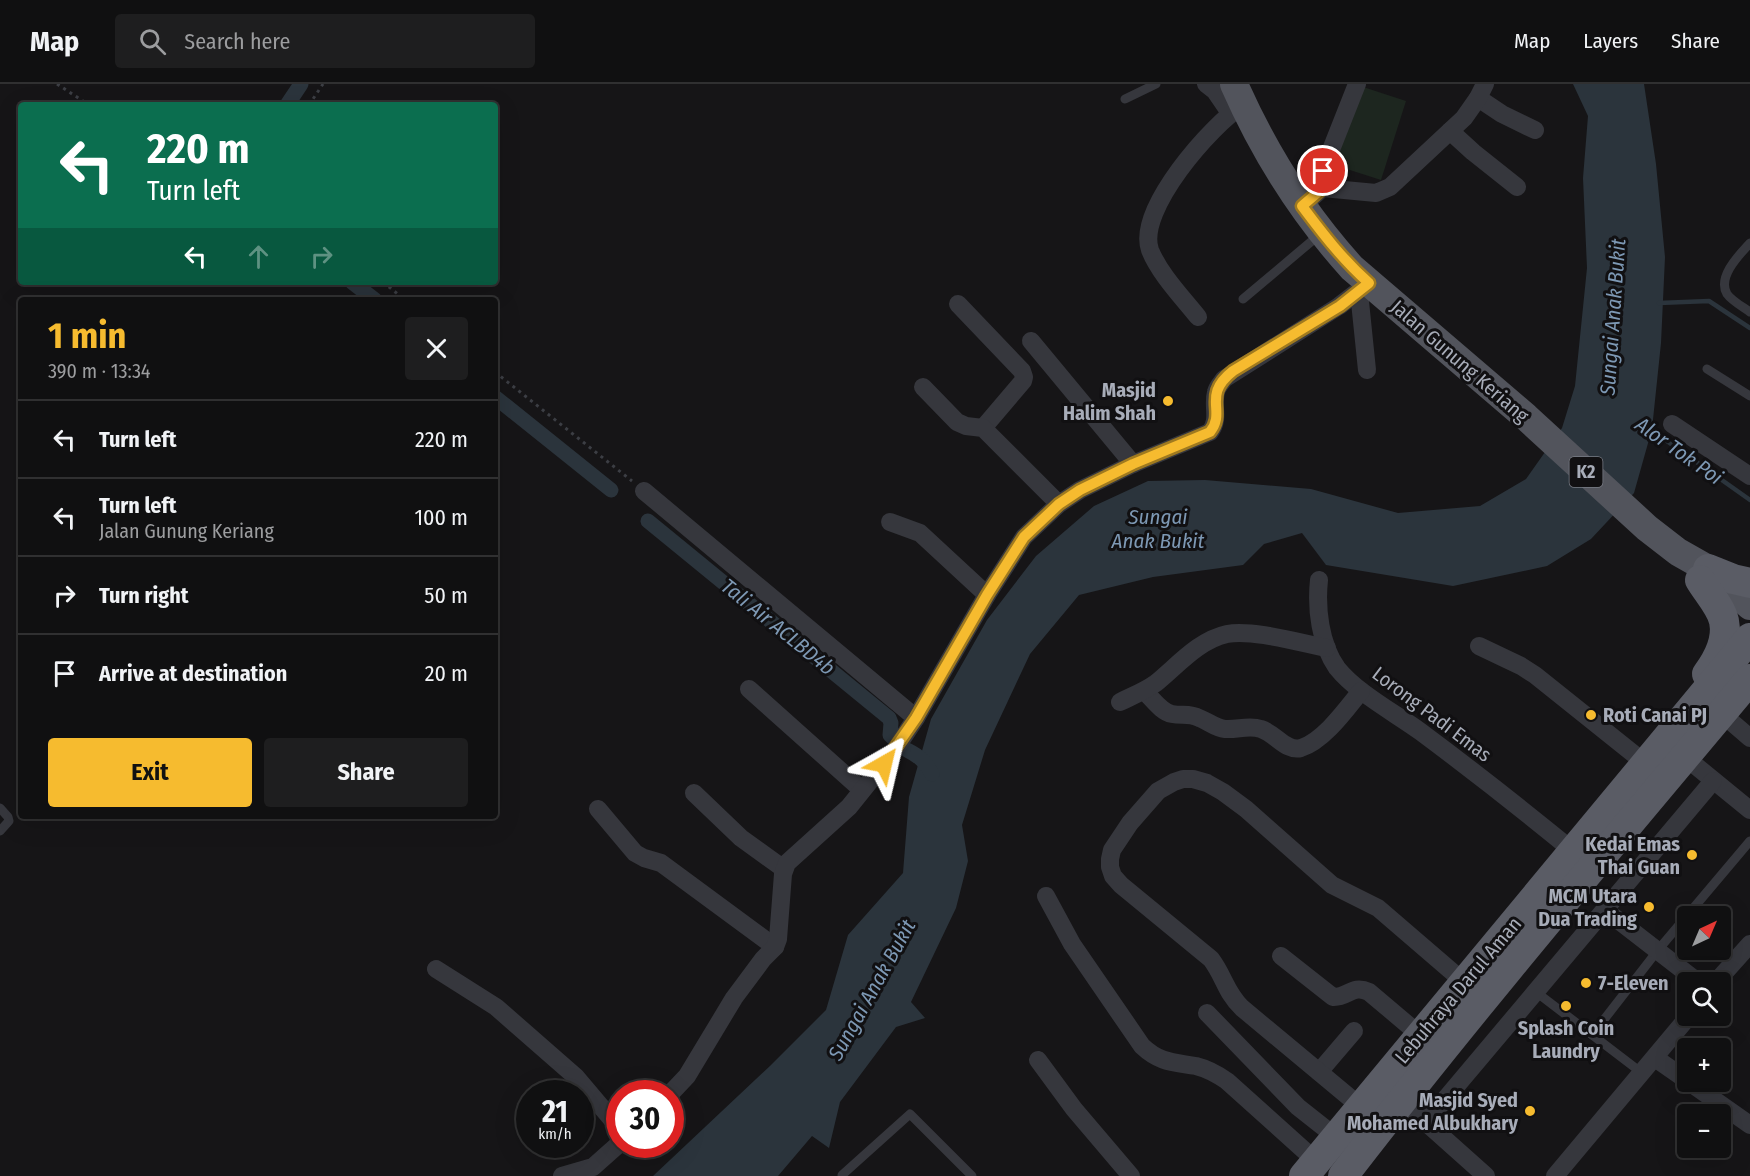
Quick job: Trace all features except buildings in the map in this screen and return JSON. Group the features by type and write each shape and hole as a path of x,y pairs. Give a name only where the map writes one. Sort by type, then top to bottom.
{"highway":[{"path":"1704,574 1750,583"},
{"path":"1688,711 1698,688 1720,657 1723,640 1724,621 1704,574"},
{"name":"Lebuhraya Darul Aman","path":"1310,1169 1750,638"},
{"name":"Lebuhraya Darul Aman","path":"1344,1176 1402,1101 1750,679"}],"main road":[{"name":"Jalan Gunung Keriang","path":"1236,100 1302,206 1352,268 1364,287 1526,417 1647,528 1704,574 1750,606"},
{"name":"Jalan Gunung Keriang","path":"1704,574 1750,626"}],"street":[{"path":"1198,317 1160,268 1149,248 1149,234 1153,214 1173,181 1191,154 1236,100 1215,91 1206,84"},
{"path":"1323,188 1325,165 1357,84"},
{"path":"1302,206 1323,188 1368,193 1383,191 1396,182 1464,118 1482,91 1502,114 1535,130"},
{"path":"1450,131 1517,187"},
{"path":"1364,287 1367,370"},
{"path":"683,1080 734,998 763,958 775,947 778,939 784,869 791,858 849,807 894,751 1024,537 1059,504 1080,490 1133,464 1210,432 1216,420 1216,392 1224,379 1233,371 1340,306 1364,287"},
{"path":"958,304 1022,371 1024,377 983,428"},
{"path":"1031,341 1133,464"},
{"path":"923,387 957,422 966,426 983,428 1059,504"},
{"path":"1672,424 1750,476"},
{"path":"644,490 916,718"},
{"path":"890,522 920,533 987,595"},
{"name":"Lorong Padi Emas","path":"1319,580 1317,596 1323,639 1338,668 1361,691 1420,732 1573,850"},
{"path":"1120,702 1144,691 1209,640 1227,634 1245,632 1327,648"},
{"path":"1479,646 1514,662 1535,675 1645,763"},
{"path":"749,689 862,790"},
{"path":"1144,691 1161,708 1173,715 1192,715 1218,728 1260,728 1289,747 1298,749 1319,738 1361,691"},
{"path":"1721,713 1750,738"},
{"path":"1685,757 1750,810"},
{"path":"1361,1107 1234,1000 1211,959 1113,876 1110,867 1112,850 1130,823 1158,791 1174,782 1193,779 1207,783 1223,792 1264,824 1332,885 1378,908 1464,982"},
{"path":"1426,1122 1713,781"},
{"path":"694,793 741,838 784,869"},
{"path":"598,809 640,857 661,863 775,947"},
{"path":"1046,896 1072,944 1142,1046 1150,1054 1161,1059 1175,1064 1197,1066 1227,1081 1310,1169"},
{"path":"1605,910 1686,972"},
{"path":"1725,972 1750,944"},
{"path":"1281,956 1333,997 1341,997 1359,989 1369,992 1420,1035"},
{"path":"436,969 496,1007 576,1077 606,1112"},
{"path":"1207,1012 1298,1107 1336,1137"},
{"path":"1555,1176 1681,1026"},
{"path":"1319,1072 1354,1031"},
{"path":"1655,1058 1677,1073"},
{"path":"1038,1059 1074,1109 1131,1176"},
{"path":"1704,1092 1750,1125"},
{"path":"1402,1101 1486,1176"},
{"path":"562,1176 593,1167 606,1155"}],"lane":[{"path":"1125,99 1156,84"},
{"path":"1243,299 1322,233"},
{"path":"1750,243 1726,275 1725,284 1726,292 1750,312"},
{"path":"1707,369 1750,396"},
{"path":"0,808 9,821 0,831"},
{"path":"1592,1035 1658,950 1750,841"},
{"path":"1536,992 1642,1073"},
{"path":"842,1175 910,1114 972,1176"}],"path":[{"path":"57,84 84,102"},
{"path":"311,102 322,84"},
{"path":"386,285 401,297"},
{"path":"498,374 644,490"}],"shaded area":[{"path":"1354,84 1406,101 1381,180 1328,163"}],"water":[{"name":"Sungai Anak Bukit","path":"1573,84 1644,84 1656,164 1665,257 1661,343 1652,429 1634,493 1591,539 1547,566 1453,586 1326,565 1302,533 1264,544 1243,565 1153,577 1079,595 1030,654 985,750 962,825 968,861 956,908 911,1002 925,1018 896,1027 840,1102 829,1148 812,1136 778,1176 653,1176 672,1158 684,1158 684,1147 826,1010 848,935 903,873 909,797 931,719 987,620 1036,556 1094,506 1148,481 1205,480 1311,489 1398,513 1480,506 1526,479 1562,428 1575,386 1587,268 1583,178 1588,116"}],"waterway":[{"name":"Tali Air ACLBD4b","path":"289,102 301,84"},
{"name":"Tali Air ACLBD4b","path":"356,285 371,297"},
{"path":"1659,303 1709,301 1750,328"},
{"name":"Tali Air ACLBD4b","path":"498,399 611,490"},
{"name":"Alor Tok Poi","path":"1647,427 1750,500"},
{"name":"Tali Air ACLBD4b","path":"648,521 889,718 890,735 895,740"},
{"name":"Tali Air ACLBD4b","path":"907,750 922,760 932,774"}],"place":[{"name":"Masjid Halim Shah","path":"1168,401"},
{"name":"Roti Canai PJ","path":"1591,715"},
{"name":"Kedai Emas Thai Guan","path":"1692,855"},
{"name":"MCM Utara Dua Trading","path":"1649,907"},
{"name":"7-Eleven","path":"1586,983"},
{"name":"Splash Coin Laundry","path":"1566,1006"},
{"name":"Masjid Syed Mohamed Albukhary","path":"1530,1111"}],"route":[{"path":"884,764 916,718 987,595 1024,537 1035,525 1059,504 1080,490 1133,464 1210,432 1216,420 1216,392 1224,379 1233,371 1340,306 1369,283 1333,247 1302,206 1323,188 1323,171"}]}
